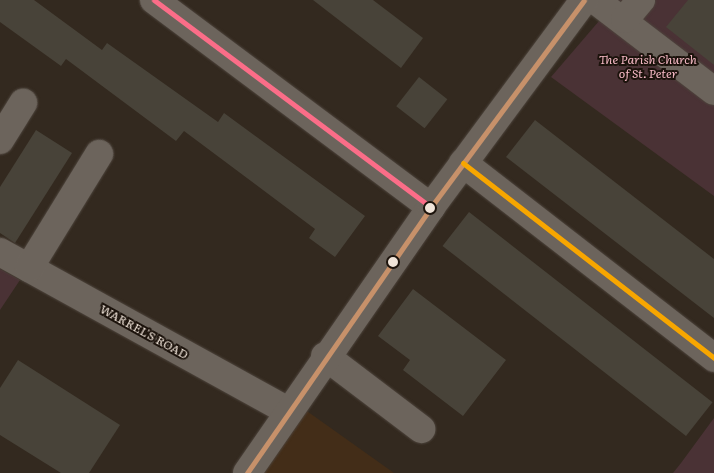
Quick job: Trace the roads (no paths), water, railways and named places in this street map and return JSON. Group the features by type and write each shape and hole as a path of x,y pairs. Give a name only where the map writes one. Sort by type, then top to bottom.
{"street":[{"path":"154,0 431,207"},
{"path":"247,473 325,356 431,207 584,0"},
{"path":"595,0 633,10 714,91"},
{"path":"0,140 23,102"},
{"path":"29,268 99,154"},
{"path":"463,163 714,358"},
{"name":"WARREL'S ROAD","path":"0,252 288,411"},
{"path":"325,356 421,429"}],"park label":[{"name":"The Parish Church of St. Peter","path":"648,67"}]}
